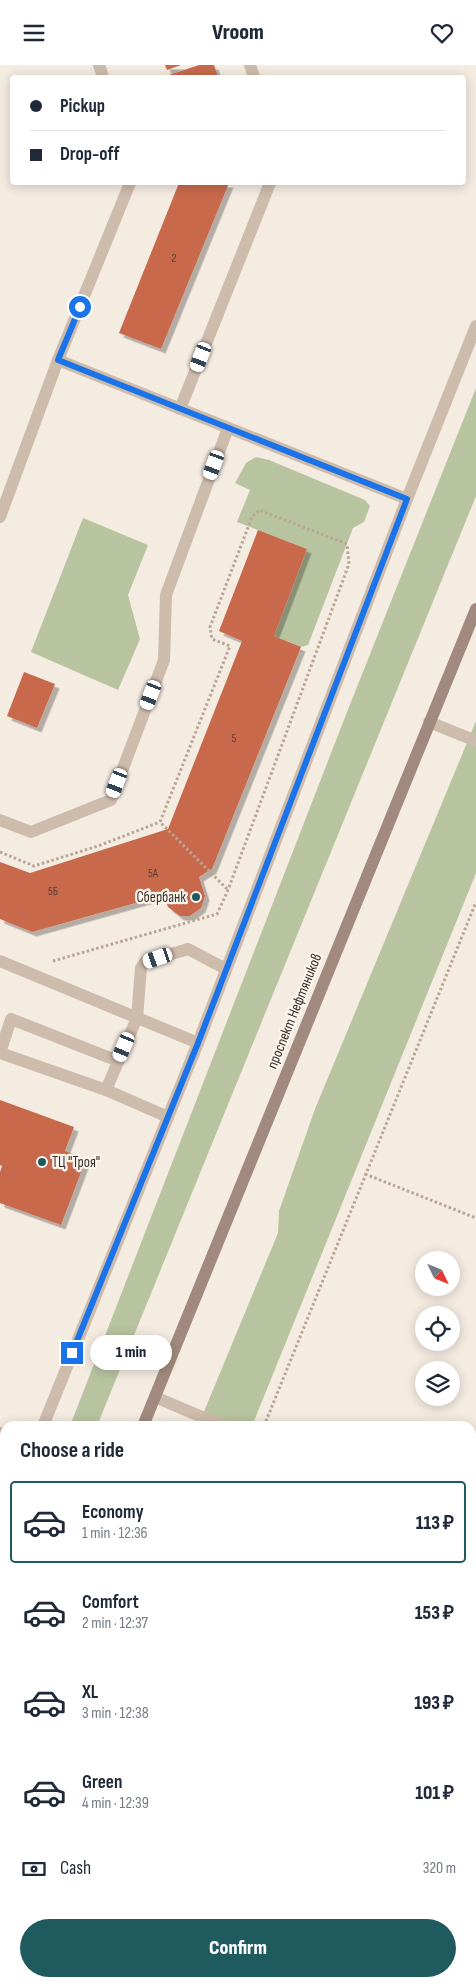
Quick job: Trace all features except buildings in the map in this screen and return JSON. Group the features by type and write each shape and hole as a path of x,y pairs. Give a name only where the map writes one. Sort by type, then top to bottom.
{"main road":[{"name":"проспект Нефтяников","path":"145,1421 476,609"}],"lane":[{"path":"0,517 58,360 129,185"},
{"path":"180,409 269,185"},
{"path":"45,1421 198,1043 407,499 476,326"},
{"path":"58,360 407,499"},
{"path":"0,820 31,832 111,800 164,660 166,595 228,428"},
{"path":"430,722 476,741"},
{"path":"106,1091 136,1018 139,976 145,962 188,949 226,969"},
{"path":"0,961 198,1043"},
{"path":"118,1061 11,1019 0,1053 106,1091 168,1117"},
{"path":"155,1397 211,1421"}],"path":[{"path":"0,852 34,866 98,846 160,822 230,646 212,639 210,627 252,517 259,510 347,544 349,564 228,890 217,914 51,961"},
{"path":"160,822 228,890"},
{"path":"266,1421 476,902"},
{"path":"365,1174 476,1218"}],"green space":[{"path":"476,388 476,496 99,1421 72,1421 347,712"},
{"path":"256,457 269,460 365,500 370,506 364,522 353,528 308,645 301,647 274,636 307,549 237,522 250,490 235,483 246,463"},
{"path":"83,518 148,545 128,595 140,639 118,690 31,652"},
{"path":"476,721 476,873 254,1421 200,1421 278,1233 279,1211 315,1109"}],"place":[{"name":"Сбербанк","path":"196,897"},
{"name":"ТЦ \"Троя\"","path":"42,1162"}],"route":[{"path":"72,1353 198,1043 407,499 58,360 80,307"}]}
